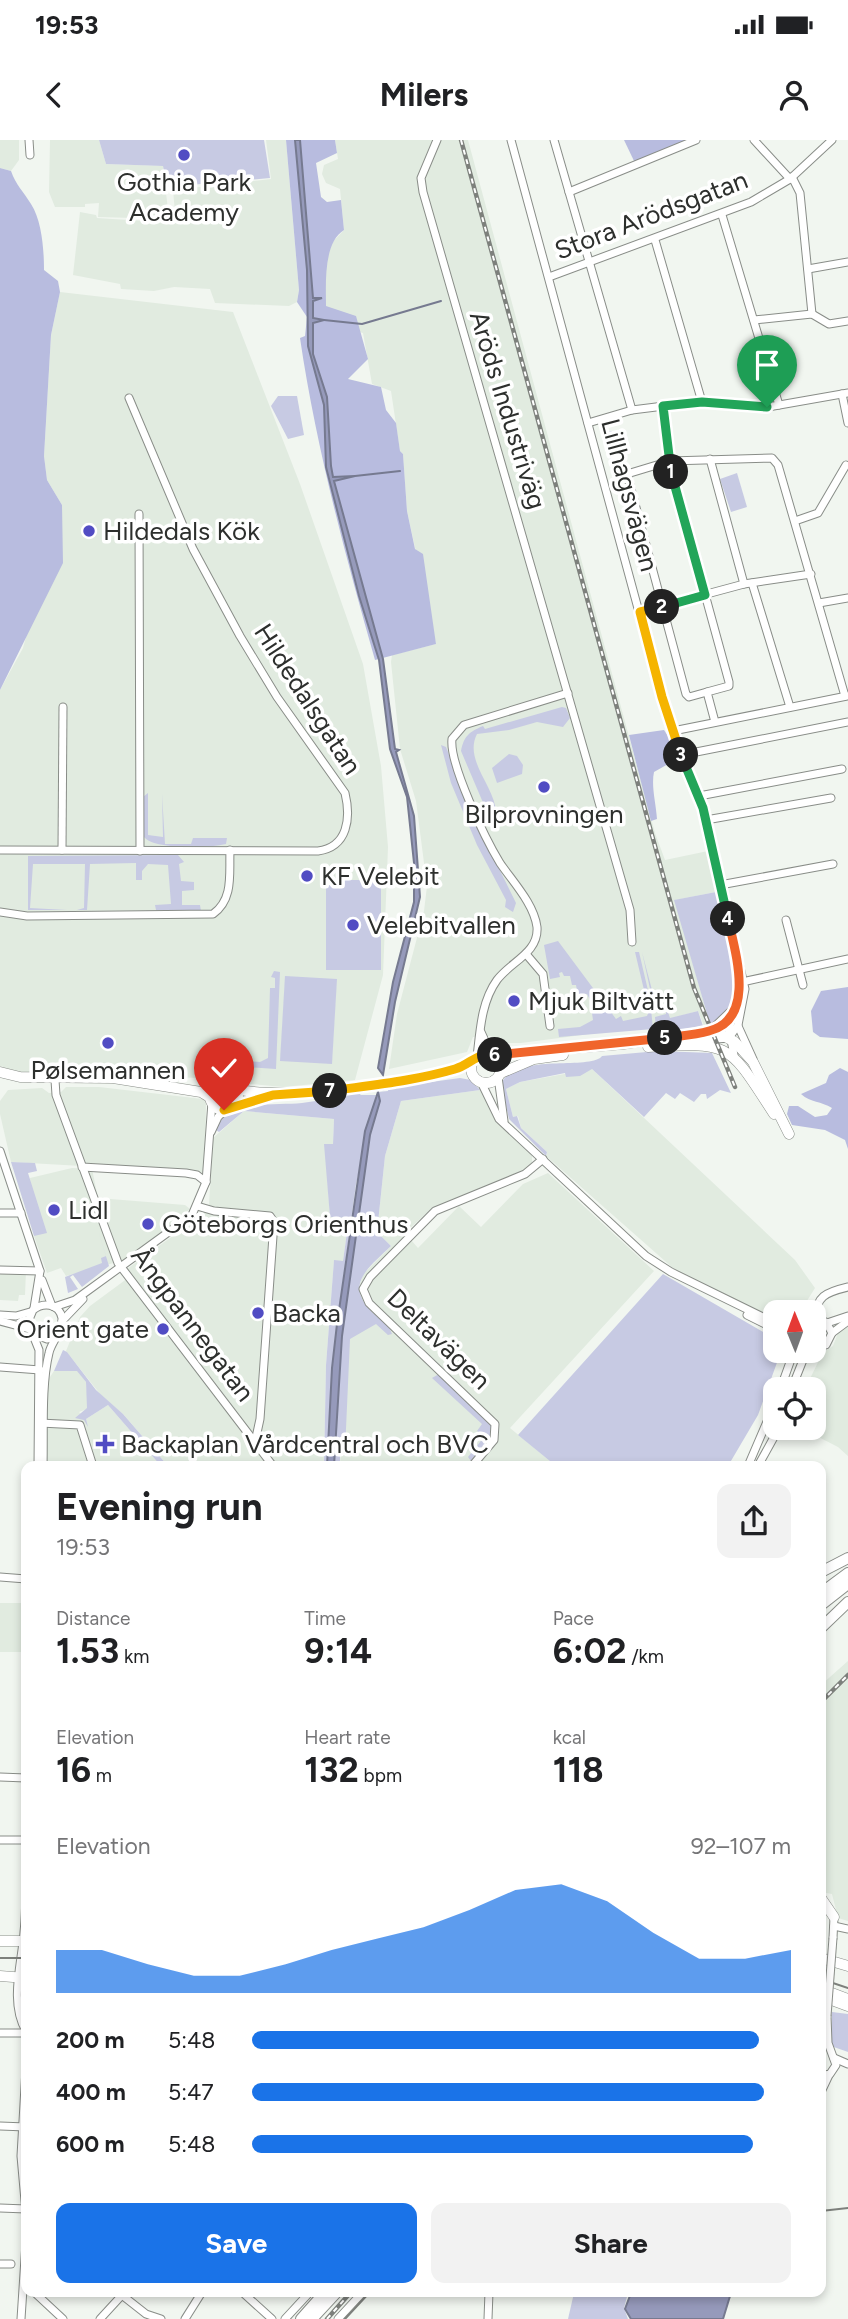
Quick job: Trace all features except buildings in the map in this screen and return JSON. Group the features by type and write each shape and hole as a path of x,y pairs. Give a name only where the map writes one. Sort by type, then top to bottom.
{"highway":[{"path":"826,1569 848,1558"},
{"path":"826,1589 848,1573"},
{"path":"826,1601 848,1584"},
{"path":"826,1624 848,1602"},
{"path":"301,2319 321,2297"},
{"path":"312,2319 332,2297"}],"main road":[{"name":"Lillhagsvägen","path":"656,1046 715,1045 734,1055 789,1133 753,1062 729,1038 710,1031"},
{"path":"0,1072 20,1077 113,1078 201,1091 219,1109 273,1095 328,1091 438,1074 492,1055 623,1044 710,1031"},
{"path":"438,1074 489,1083 534,1059 656,1046"},
{"path":"492,1055 500,1062 500,1075"},
{"path":"475,1059 472,1068 478,1080"},
{"path":"0,1080 55,1080 67,1077"},
{"path":"155,1085 228,1082 237,1089 273,1095"},
{"path":"211,1100 217,1084"},
{"path":"231,1107 238,1097 237,1089"},
{"path":"826,1907 834,1921"},
{"path":"0,1941 21,1941"},
{"path":"826,1959 848,1966"},
{"path":"0,1976 21,1978"},
{"path":"826,1991 848,1999"},
{"path":"826,1998 848,2006"}],"street":[{"path":"29,140 30,155"},
{"name":"Aröds Industriväg","path":"437,140 421,178 423,192 630,910 632,943"},
{"name":"Lillhagsvägen","path":"511,140 673,731 706,820 745,999 738,1025 729,1038"},
{"path":"554,140 632,410"},
{"path":"569,192 696,140"},
{"path":"754,140 799,186 812,314"},
{"name":"Stora Arödsgatan","path":"549,276 590,264 751,202 791,178 832,140"},
{"path":"722,215 779,405"},
{"path":"655,240 702,402"},
{"path":"808,269 848,262"},
{"path":"754,320 812,314 829,324 848,321"},
{"path":"588,423 632,410 663,406 702,402 779,405 845,393 848,423"},
{"name":"Hildedalsgatan","path":"0,850 318,851 330,848 345,835 346,799 342,787 277,698 206,574 129,398"},
{"path":"663,406 670,461 730,683 689,697 686,694 627,474 670,461 776,459 847,696 673,731"},
{"path":"710,460 790,707"},
{"path":"795,521 818,513 846,465"},
{"path":"139,514 140,851"},
{"path":"640,612 748,583 811,574"},
{"path":"819,603 848,598"},
{"path":"707,692 715,722"},
{"path":"475,1059 484,1010 493,987 507,968 526,954 535,943 535,919 491,846 461,779 452,744 458,729 464,725 568,693"},
{"path":"62,850 63,707"},
{"path":"681,755 848,722"},
{"path":"699,796 842,769"},
{"path":"706,820 831,798"},
{"path":"0,912 27,916 213,914 224,904 228,894 230,850"},
{"path":"720,885 833,864"},
{"path":"786,920 803,985"},
{"path":"526,954 543,974 550,1026"},
{"path":"742,982 848,959"},
{"name":"Lillhagsvägen","path":"734,1055 729,1038 742,982"},
{"name":"Lillhagsvägen","path":"710,1031 724,1021 737,1003"},
{"name":"Lillhagsvägen","path":"738,1025 753,1062"},
{"path":"481,1031 492,1055"},
{"path":"656,1046 688,1040 721,1041 729,1038"},
{"path":"500,1075 504,1122"},
{"name":"Ångpannegatan","path":"55,1080 55,1095 110,1250 269,1461"},
{"path":"478,1080 497,1115 646,1256 763,1322"},
{"path":"0,1315 16,1316 43,1304 53,1306 75,1300 187,1220 197,1206 206,1182 211,1100"},
{"path":"209,1136 214,1122 231,1107"},
{"path":"1,1156 40,1274 62,1321"},
{"name":"Deltavägen","path":"476,1461 494,1440 495,1424 369,1303 363,1289 370,1277 431,1214 525,1174 543,1159"},
{"path":"82,1167 186,1173 197,1175 206,1182"},
{"path":"197,1206 273,1218 262,1394 255,1442"},
{"path":"0,1213 21,1213"},
{"path":"0,1270 40,1274"},
{"path":"40,1274 30,1330 39,1350 41,1461"},
{"path":"42,1423 48,1356 62,1321 108,1278"},
{"path":"819,1300 828,1292 848,1287"},
{"path":"733,1304 763,1318"},
{"path":"832,1333 827,1323 848,1316"},
{"path":"0,1321 30,1330 45,1339 57,1334"},
{"path":"826,1344 832,1333 848,1321"},
{"path":"0,1367 40,1370"},
{"path":"42,1423 80,1425 92,1461"},
{"path":"750,1461 763,1431"},
{"path":"761,1461 772,1440"},
{"path":"0,1577 21,1579"},
{"path":"0,1777 21,1778"},
{"path":"0,1840 21,1840"},
{"path":"828,2074 833,2056 826,2033 834,1921 848,1928"},
{"path":"0,2034 21,2032"},
{"path":"826,2052 848,2066"},
{"path":"828,2074 848,2066"},
{"path":"0,2126 21,2127"},
{"path":"0,2208 21,2210"},
{"path":"0,2264 11,2264"},
{"path":"21,2319 24,2297"},
{"path":"39,2297 63,2319"},
{"path":"100,2319 118,2297"},
{"path":"124,2297 147,2317 161,2319"},
{"path":"184,2319 199,2297"},
{"path":"248,2297 272,2319"},
{"path":"285,2319 305,2297"},
{"path":"338,2319 358,2297"},
{"path":"488,2319 489,2297"}],"shaded area":[{"path":"0,140 19,140 19,160 11,171 0,168"},
{"path":"50,140 99,140 106,164 163,166 169,219 98,217 99,203 85,204 85,207 55,207 49,192"},
{"name":"Gothia Park Academy","path":"99,140 264,140 270,178 167,187 163,166 106,164"},
{"path":"266,140 286,140 299,290 297,302 289,306 215,303 210,289 121,289 120,284 73,275 80,212 96,215 97,218 176,223 173,190 271,179"},
{"path":"286,140 335,140 337,153 316,163 321,197 327,202 341,200 344,230 332,244 329,254 326,306 356,316 368,359 348,379 381,387 386,410 396,423 400,451 403,454 407,511 415,549 423,554 436,644 375,660 332,500 307,379 300,338 305,336 307,317 297,302 299,290"},
{"path":"295,140 300,140 313,298 322,298 313,301 313,318 324,320 313,323 313,354 327,397 331,466 333,477 355,476 334,481 383,659 395,749 399,750 396,752 414,816 420,897 395,1002 383,1075 378,1068 393,982 414,902 414,863 407,797 390,749 379,660 359,596 326,467 324,405 308,346 307,270"},
{"path":"335,140 468,140 655,833 665,860 708,851 716,892 675,900 710,1024 704,1026 698,1011 636,1028 521,1043 502,1043 491,1036 473,1037 467,1052 389,1069 397,1014 424,911 427,886 416,801 400,749 391,662 392,655 436,644 407,511 403,454 400,451 391,391 372,384 363,333 321,322 325,250 344,230 340,189 326,183 322,174 324,165 338,159"},
{"path":"624,140 689,140 635,163"},
{"path":"0,168 11,171 35,211 42,236 44,270 58,281 60,292 51,335 44,456 47,480 62,505 63,563 0,690"},
{"path":"60,292 233,312 300,484 363,664 381,766 388,847 383,975 355,1080 283,1087 250,1084 230,1072 211,1071 201,1078 22,1073 0,1066 0,690 23,648 62,505 47,480 44,456 51,335"},
{"path":"278,396 297,396 304,435 288,439 271,406"},
{"path":"612,431 622,470 614,474 602,432"},
{"path":"737,473 747,507 731,512 720,479"},
{"path":"566,708 570,718 563,727 537,722 509,730 477,734 475,757 495,803 493,826 461,751 466,738 483,726 485,729"},
{"path":"664,730 675,747 677,759 654,772 657,819 651,821 629,735"},
{"path":"441,745 446,747 473,816 516,903 513,912 505,907 506,900 477,845 451,783"},
{"path":"509,754 517,756 523,765 522,774 497,783 492,768"},
{"path":"148,793 148,835 163,837 162,794 165,844 191,844 193,838 227,838 226,844 183,847 159,844 150,841 144,837 143,797"},
{"path":"178,855 184,862 179,864 181,881 194,882 194,890 182,891 182,905 200,905 201,911 156,910 155,905 171,904 168,865 148,864 142,871 142,880 136,880 136,863 90,864 87,910 77,910 84,908 85,864 33,864 30,908 67,910 28,910 28,856"},
{"name":"Velebitvallen","path":"326,880 381,880 381,970 326,970"},
{"path":"716,892 722,910 733,982 728,1008 710,1024 674,900"},
{"path":"558,941 616,1019 621,1016 623,1021 647,1016 649,1011 635,952 639,952 650,999 653,1029 559,1037 558,1029 580,1027 593,1020 592,1013 596,1011 587,994 574,995 577,991 576,985 572,985 570,976 564,976 562,972 559,973 560,977 550,979 544,945"},
{"path":"642,952 657,1009 667,1009 670,1018 698,1011 703,1026 671,1031 656,1029 655,1017 666,1014 666,1011 655,1012"},
{"path":"274,971 280,972 276,1069 230,1066 229,1060 260,1062 268,1058 270,988 275,988 275,978 271,977"},
{"path":"285,976 337,979 332,1064 280,1061"},
{"path":"848,987 848,1039 820,1037 813,1032 811,1011 821,991"},
{"path":"658,1051 712,1053 731,1093 720,1090 707,1099 706,1094 701,1094 694,1102 680,1093 675,1099 666,1093 644,1117 592,1069 580,1076 566,1077 565,1073 520,1082 506,1089 513,1117 517,1116 521,1128 547,1152 546,1156 509,1119 501,1084 509,1074 521,1068"},
{"path":"840,1068 848,1072 848,1149 845,1140 825,1130 792,1125 787,1114 789,1106 798,1106 815,1117 827,1115 832,1108 801,1094 826,1083 829,1075"},
{"path":"592,1069 795,1260 815,1288 808,1300 763,1300 763,1313 674,1269 546,1156 547,1152 521,1128 518,1116 513,1117 506,1089 520,1082"},
{"path":"460,1078 471,1080 480,1090 401,1101 385,1156 377,1232 391,1246 367,1270 360,1286 364,1303 387,1325 392,1334 388,1335 376,1324 350,1339 345,1451 340,1455 340,1461 334,1461 342,1336 370,1135 380,1101 378,1092 388,1091 388,1088"},
{"path":"66,1087 99,1087 203,1099 206,1103 205,1173 11,1162 0,1114 0,1101 8,1090 42,1088 49,1093 61,1092"},
{"path":"480,1090 495,1119 532,1153 532,1163 521,1173 431,1209 405,1233 418,1248 459,1206 481,1227 523,1184 548,1173 654,1271 510,1428 550,1461 340,1461 347,1340 359,1298 359,1287 363,1274 391,1246 377,1232 385,1156 401,1101"},
{"path":"357,1092 361,1095 376,1095 356,1184 337,1324 327,1461 324,1461 326,1365 334,1260 343,1261 349,1218 330,1217 324,1144 333,1144 334,1119 244,1111 219,1132 216,1130 222,1120 241,1108 309,1102"},
{"path":"378,1092 380,1101 370,1135 342,1336 334,1461 327,1461 337,1324 365,1131"},
{"path":"244,1111 334,1119 333,1144 325,1144 330,1217 349,1218 343,1261 334,1261 326,1365 324,1461 164,1461 124,1415 100,1394 66,1351 80,1317 90,1306 132,1275 127,1269 199,1217 209,1205 213,1138"},
{"path":"11,1162 35,1163 37,1171 28,1173 47,1233 34,1236"},
{"path":"72,1168 92,1169 98,1198 185,1205 190,1209 128,1259 66,1276 61,1268 47,1273 34,1236 30,1178"},
{"path":"106,1256 109,1266 82,1287 73,1275 70,1277 78,1289 68,1293 65,1277 102,1263 101,1258"},
{"path":"0,1269 26,1271 25,1295 19,1295 18,1301 0,1300"},
{"path":"663,1274 763,1332 763,1363 777,1363 772,1377 763,1377 763,1401 758,1415 731,1461 550,1461 518,1435"},
{"path":"848,1326 848,1456 824,1440 826,1377 811,1377 818,1363 826,1363 826,1350 833,1346 839,1330"},
{"path":"63,1350 67,1352 96,1390 123,1414 164,1461 157,1461 108,1405 86,1419 88,1427 84,1420 75,1418 87,1408 86,1382 77,1371 54,1371"},
{"path":"77,1370 86,1382 87,1393 87,1409 79,1412 86,1419 108,1405 157,1461 44,1461 48,1380 54,1371"},
{"path":"439,1374 491,1424 491,1437 471,1461 468,1457 484,1437 477,1431 482,1424 432,1378"},
{"path":"0,1603 21,1603 21,1652 0,1652"},
{"path":"848,1661 848,1921 838,1918 832,1894 826,1893 826,1681"},
{"path":"832,2012 848,2014 848,2052 831,2046"},
{"path":"573,2297 627,2297 624,2308 628,2319 568,2319"},
{"path":"630,2297 730,2297 723,2319 631,2319 625,2309"}],"waterway":[{"path":"324,320 362,324 441,301"},
{"path":"355,476 400,471"}],"tram line":[{"path":"0,1958 21,1958"},
{"path":"826,1981 848,1988"},
{"path":"826,2210 848,2208"},
{"path":"345,2319 365,2297"}],"railway":[{"path":"461,140 694,988 735,1087"},
{"path":"826,1697 848,1675"},
{"path":"327,2319 347,2297"}],"place":[{"name":"Gothia Park Academy","path":"184,155"},
{"name":"Hildedals Kök","path":"89,531"},
{"name":"Bilprovningen","path":"544,787"},
{"name":"KF Velebit","path":"307,876"},
{"name":"Velebitvallen","path":"353,925"},
{"name":"Mjuk Biltvätt","path":"514,1001"},
{"name":"Pølsemannen","path":"108,1043"},
{"name":"Lidl","path":"54,1210"},
{"name":"Göteborgs Orienthus","path":"148,1224"},
{"name":"Backa","path":"258,1313"},
{"name":"Orient gate","path":"163,1329"},
{"name":"Backaplan Vårdcentral och BVC","path":"105,1444"}],"route":[{"path":"224,1110 273,1095 384,1084 438,1074 459,1069 484,1054 510,1056 544,1050 648,1041 710,1031 723,1023 737,1003 742,982 703,808 676,741 640,612 705,595 671,470 663,406 702,402 767,407"}]}
